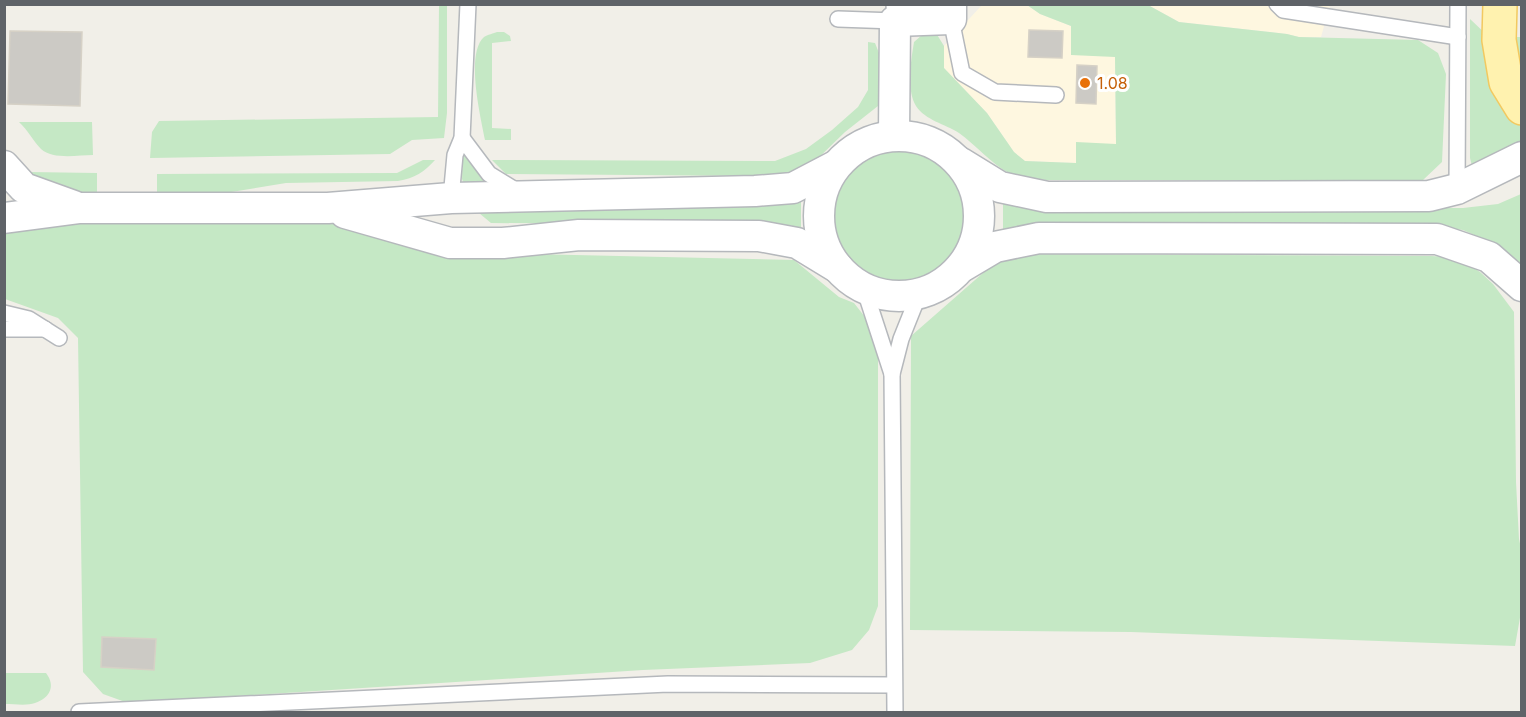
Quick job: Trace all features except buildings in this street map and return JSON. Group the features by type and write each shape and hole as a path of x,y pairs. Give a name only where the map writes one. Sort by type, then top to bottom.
{"main road":[{"path":"1500,4 1499,40 1506,82 1521,108"}],"street":[{"path":"894,135 895,13 951,12"},
{"path":"4,218 80,208 328,208 451,198 744,192 792,188 835,166 852,151 872,140 894,135 919,137 942,146 961,163 1000,187 1047,197 1429,196 1457,189 1521,157"},
{"path":"961,163 975,186 980,214 976,241 963,266"},
{"path":"4,166 24,188 80,208"},
{"path":"835,166 823,190 818,218 824,244 838,268"},
{"path":"451,198 475,229 503,243"},
{"path":"328,208 450,243 503,243 579,236 759,236 797,243 838,268 864,288 900,297 919,294 944,284 963,266 995,247 1039,238 1437,239 1489,256 1521,286"}],"lane":[{"path":"451,198 455,155 462,138 468,4"},
{"path":"1277,4 1283,10 1458,37"},
{"path":"1457,189 1458,4"},
{"path":"951,12 962,73 994,92 1056,95"},
{"path":"838,19 895,13"},
{"path":"462,138 489,174 526,197"},
{"path":"864,288 892,374"},
{"path":"895,712 892,374 901,339 919,294"},
{"path":"4,313 29,319 59,338"},
{"path":"4,329 45,329"},
{"path":"79,712 668,684 894,685"}],"shaded area":[{"path":"982,5 1027,5 1040,14 1071,26 1115,57 1116,144 1076,163 1025,161 1014,152 987,113 944,68 944,46"},
{"path":"1148,5 1330,5 1321,37 1299,37 1179,22"}],"green space":[{"path":"439,5 447,5 447,113 444,138 412,140 390,154 150,158 152,132 159,121 438,117"},
{"path":"1027,5 1148,5 1179,22 1299,37 1418,40 1438,53 1446,74 1442,162 1423,180 1046,180 1013,175 1002,169 959,133 920,111 911,92 911,66 914,42 922,35 936,33 944,46 944,68 987,113 1014,152 1025,161 1076,163 1076,142 1116,144 1115,57 1071,55 1071,26 1040,14"},
{"path":"1470,19 1489,37 1521,37 1522,143 1472,166 1470,158"},
{"path":"504,32 510,36 511,41 492,43 492,128 511,129 511,140 485,140 476,87 478,45 484,37"},
{"path":"868,42 875,43 879,53 878,106 845,132 805,171 760,176 506,174 492,160 775,161 806,149 858,107 868,90"},
{"path":"19,122 92,122 93,155 52,155 38,146"},
{"path":"463,149 504,190 467,191 462,179"},
{"path":"898,151 923,156 945,170 959,192 964,217 959,242 945,264 923,278 898,283 873,278 851,264 837,242 832,217 837,192 851,170 873,156"},
{"path":"423,160 435,160 419,174 398,181 286,183 213,195 157,194 157,174 397,173"},
{"path":"29,172 97,173 97,193 60,191"},
{"path":"1521,194 1521,267 1490,242 1463,230 1433,226 1003,232 1003,204 1022,207 1463,208 1498,204"},
{"path":"801,202 801,229 790,225 491,223 473,208 792,204"},
{"path":"65,223 362,223 530,254 794,260 839,297 854,303 872,326 878,338 878,606 869,630 852,650 810,663 643,670 128,703 103,694 83,672 78,338 58,318 5,299 5,231"},
{"path":"1023,254 1431,256 1449,257 1480,272 1493,284 1514,312 1516,482 1519,539 1522,553 1521,612 1515,646 1131,632 910,630 911,336 999,259"},
{"path":"5,673 46,673 51,682 50,691 48,695 35,703 5,704"}],"place":[{"name":"1.08","path":"1085,83"}]}
